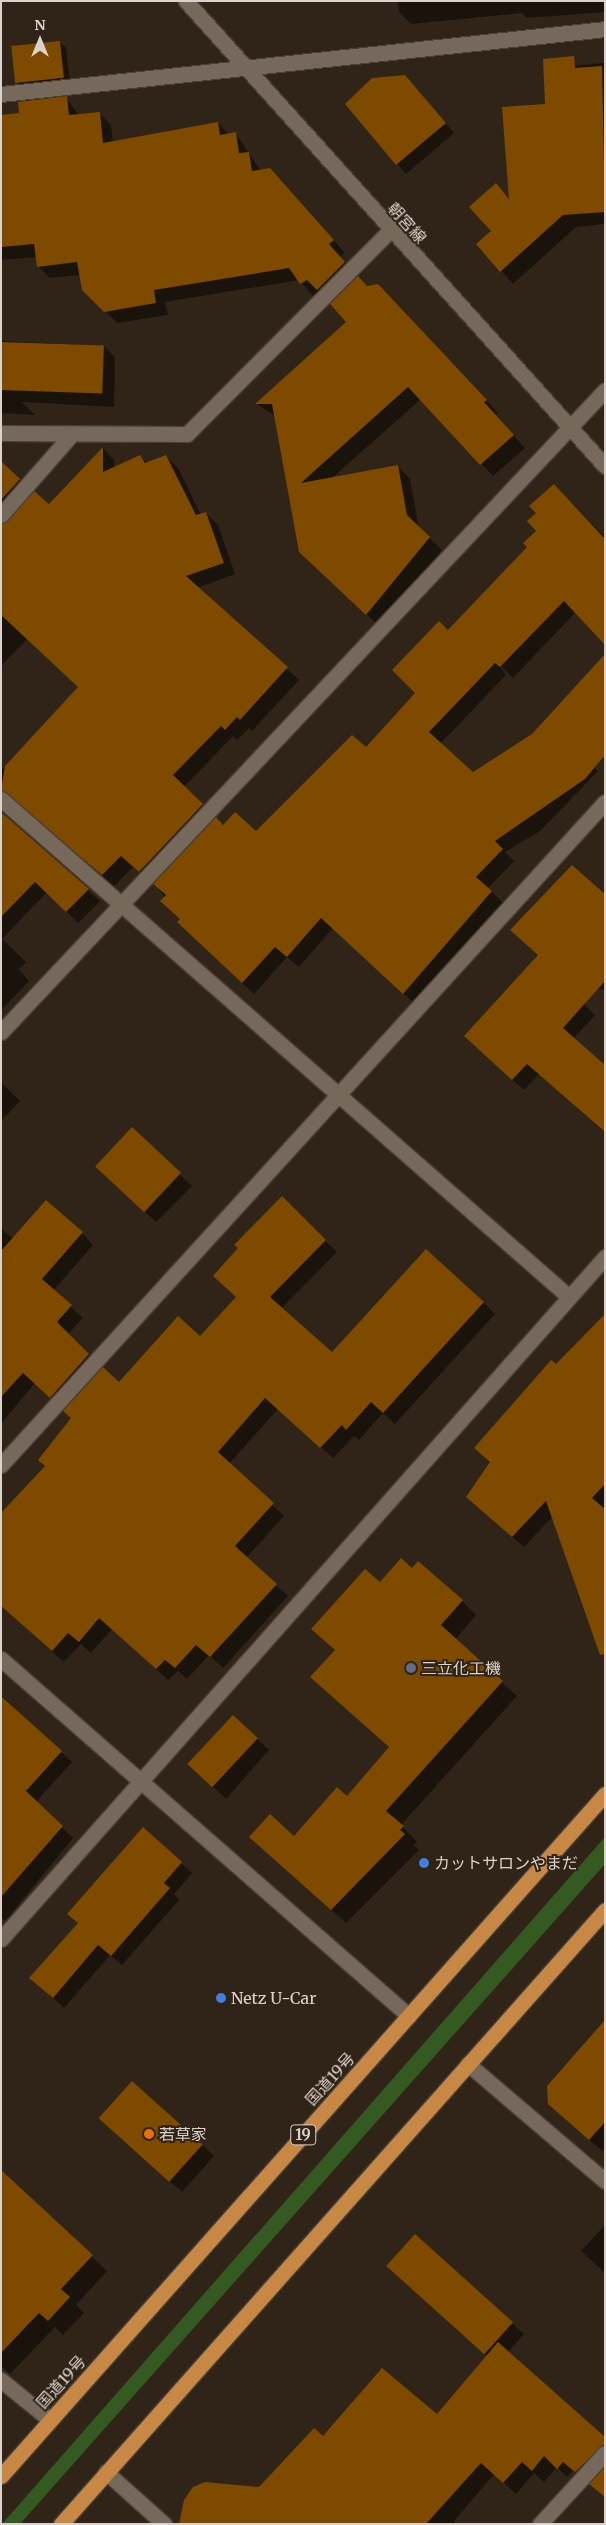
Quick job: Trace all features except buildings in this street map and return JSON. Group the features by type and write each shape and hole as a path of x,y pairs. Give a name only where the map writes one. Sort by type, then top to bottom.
{"highway":[{"name":"国道19号","path":"1,2476 605,1794"},
{"path":"61,2524 605,1910"}],"street":[{"name":"朝宮線","path":"186,1 390,230 605,466"},
{"path":"1,94 247,70 604,24"},
{"path":"1,432 71,435 187,434 390,230"},
{"path":"1,1032 605,390"},
{"path":"1,515 71,435"},
{"path":"1,799 119,906 569,1297"},
{"path":"1,1465 605,802"},
{"path":"1,1939 139,1780 605,1257"},
{"path":"1,1659 409,2016"},
{"path":"468,2064 605,2181"},
{"path":"1,2380 50,2420"},
{"path":"540,2524 605,2453"},
{"path":"106,2472 164,2524"}],"green space":[{"path":"605,1837 605,1864 20,2524 2,2524"}],"place":[{"name":"三立化工機","path":"411,1668"},
{"name":"カットサロンやまだ","path":"424,1863"},
{"name":"Netz U-Car","path":"221,1998"},
{"name":"若草家","path":"149,2134"}]}
